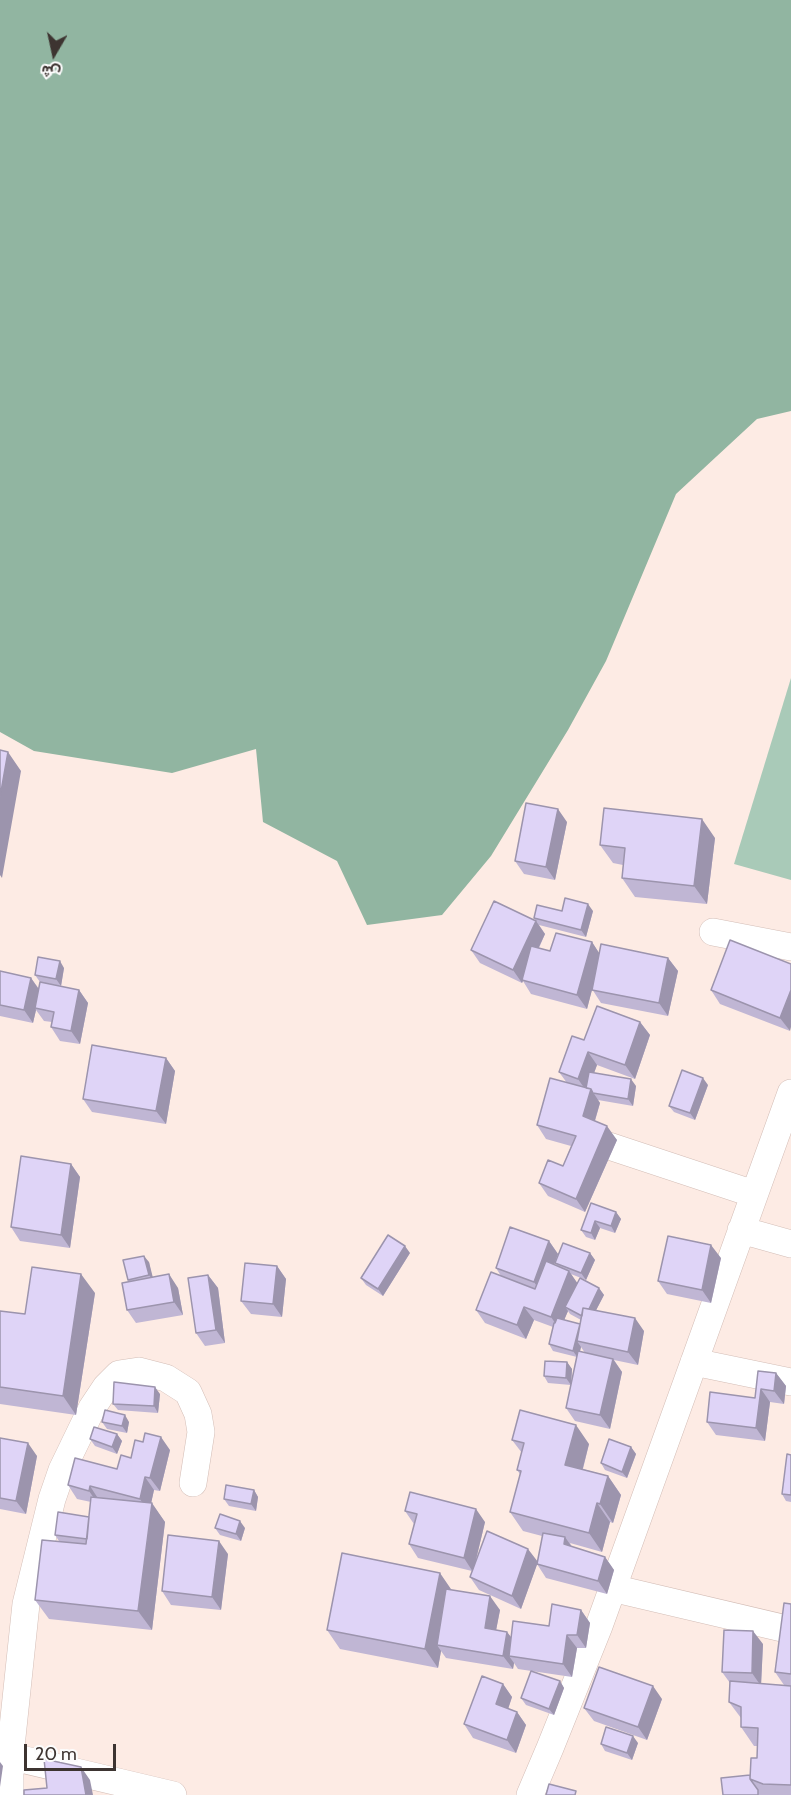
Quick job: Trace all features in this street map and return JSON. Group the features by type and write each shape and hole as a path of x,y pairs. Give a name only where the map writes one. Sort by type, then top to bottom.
{"street":[{"path":"713,932 791,947"},
{"path":"530,1795 555,1737 612,1588 791,1092"},
{"path":"609,1146 754,1194"},
{"path":"741,1230 791,1244"},
{"path":"694,1362 791,1382"},
{"path":"10,1795 5,1755 26,1604 52,1499 62,1470 92,1408 106,1387 119,1374 139,1371 166,1378 188,1392 198,1414 201,1432 193,1483"},
{"path":"612,1588 791,1630"},
{"path":"5,1755 104,1787 173,1795"}],"green space":[{"path":"0,0 791,0 791,411 757,419 676,494 606,661 568,730 491,856 442,915 367,925 337,861 263,822 256,749 172,773 34,751 0,732"},
{"path":"791,678 791,880 734,864"}],"building":[{"path":"0,750 8,752 0,797"},
{"path":"526,803 558,809 546,867 515,861"},
{"path":"604,808 702,819 694,886 622,878 625,848 600,845"},
{"path":"565,898 588,904 581,930 534,918 537,905 562,911"},
{"path":"494,901 536,921 513,970 471,950"},
{"path":"556,933 592,942 577,995 522,980 531,946 550,951"},
{"path":"730,940 791,964 791,990 780,1018 711,990"},
{"path":"601,944 668,958 659,1003 592,990"},
{"path":"38,957 60,961 56,979 35,975"},
{"path":"0,971 31,978 24,1010 0,1005"},
{"path":"40,982 79,990 71,1031 51,1027 54,1012 35,1008"},
{"path":"597,1006 640,1022 625,1065 588,1052 578,1079 559,1072 572,1036 584,1040"},
{"path":"92,1045 166,1058 156,1111 83,1099"},
{"path":"682,1070 703,1078 690,1113 669,1106"},
{"path":"589,1072 631,1079 628,1099 593,1093 591,1089 586,1088"},
{"path":"550,1078 591,1089 583,1116 607,1126 576,1199 539,1183 548,1160 563,1166 576,1136 537,1125"},
{"path":"21,1156 71,1164 61,1235 11,1227"},
{"path":"591,1203 616,1212 611,1226 595,1221 591,1233 581,1230"},
{"path":"510,1227 549,1241 534,1282 496,1268"},
{"path":"388,1235 405,1246 378,1289 361,1278"},
{"path":"668,1236 711,1245 702,1290 658,1281"},
{"path":"563,1243 590,1253 581,1273 555,1263"},
{"path":"144,1256 149,1275 128,1280 123,1260"},
{"path":"546,1261 569,1271 551,1317 524,1307 517,1325 476,1310 491,1272 535,1289"},
{"path":"245,1263 277,1266 273,1304 241,1301"},
{"path":"32,1267 81,1274 63,1396 0,1387 0,1311 25,1314"},
{"path":"169,1274 174,1302 127,1310 122,1283"},
{"path":"208,1275 216,1330 196,1333 188,1278"},
{"path":"580,1278 599,1288 589,1309 583,1308 582,1316 565,1307"},
{"path":"583,1308 635,1318 628,1352 577,1341"},
{"path":"557,1318 580,1324 573,1351 549,1344"},
{"path":"578,1351 613,1359 600,1415 566,1408"},
{"path":"545,1361 567,1362 566,1378 544,1376"},
{"path":"758,1371 776,1373 774,1391 761,1389 756,1428 707,1422 710,1392 755,1398"},
{"path":"114,1382 155,1387 154,1406 113,1404"},
{"path":"105,1410 125,1415 122,1426 102,1422"},
{"path":"520,1410 576,1425 565,1465 608,1476 600,1504 597,1503 589,1533 510,1512 521,1471 517,1470 524,1443 512,1440"},
{"path":"94,1427 117,1434 112,1447 90,1439"},
{"path":"145,1433 161,1437 150,1478 145,1477 140,1499 90,1486 89,1491 68,1485 75,1458 117,1469 121,1455 131,1458 135,1440 143,1442"},
{"path":"0,1438 28,1443 16,1501 0,1498"},
{"path":"609,1439 631,1447 622,1472 601,1463"},
{"path":"787,1454 791,1455 791,1495 782,1494"},
{"path":"226,1485 254,1490 251,1504 224,1499"},
{"path":"410,1492 476,1509 464,1558 409,1544 417,1514 405,1511"},
{"path":"91,1497 152,1503 138,1611 35,1600 42,1540 86,1544"},
{"path":"58,1512 89,1517 87,1539 55,1535"},
{"path":"220,1514 240,1521 236,1534 215,1528"},
{"path":"487,1531 528,1549 512,1596 470,1577"},
{"path":"543,1533 565,1537 564,1544 605,1557 598,1581 537,1564"},
{"path":"168,1535 219,1541 212,1597 162,1591"},
{"path":"342,1553 440,1573 425,1649 327,1630"},
{"path":"446,1589 490,1596 485,1628 507,1632 503,1656 437,1645"},
{"path":"784,1603 791,1604 791,1674 775,1672"},
{"path":"552,1604 581,1610 577,1635 567,1635 563,1664 509,1656 513,1621 549,1626"},
{"path":"724,1630 753,1631 752,1673 722,1672"},
{"path":"599,1667 653,1686 638,1727 584,1708"},
{"path":"531,1671 560,1681 549,1709 521,1698"},
{"path":"482,1676 503,1684 496,1704 517,1712 507,1740 464,1724"},
{"path":"730,1681 791,1686 791,1785 763,1784 750,1779 751,1758 757,1758 758,1728 741,1727 741,1707 729,1702"},
{"path":"606,1727 633,1736 627,1753 601,1744"},
{"path":"44,1759 81,1767 86,1795 24,1795 24,1790 47,1788"},
{"path":"750,1775 750,1779 758,1790 758,1795 723,1795 721,1778"},
{"path":"549,1784 576,1791 575,1795 546,1795"}]}
